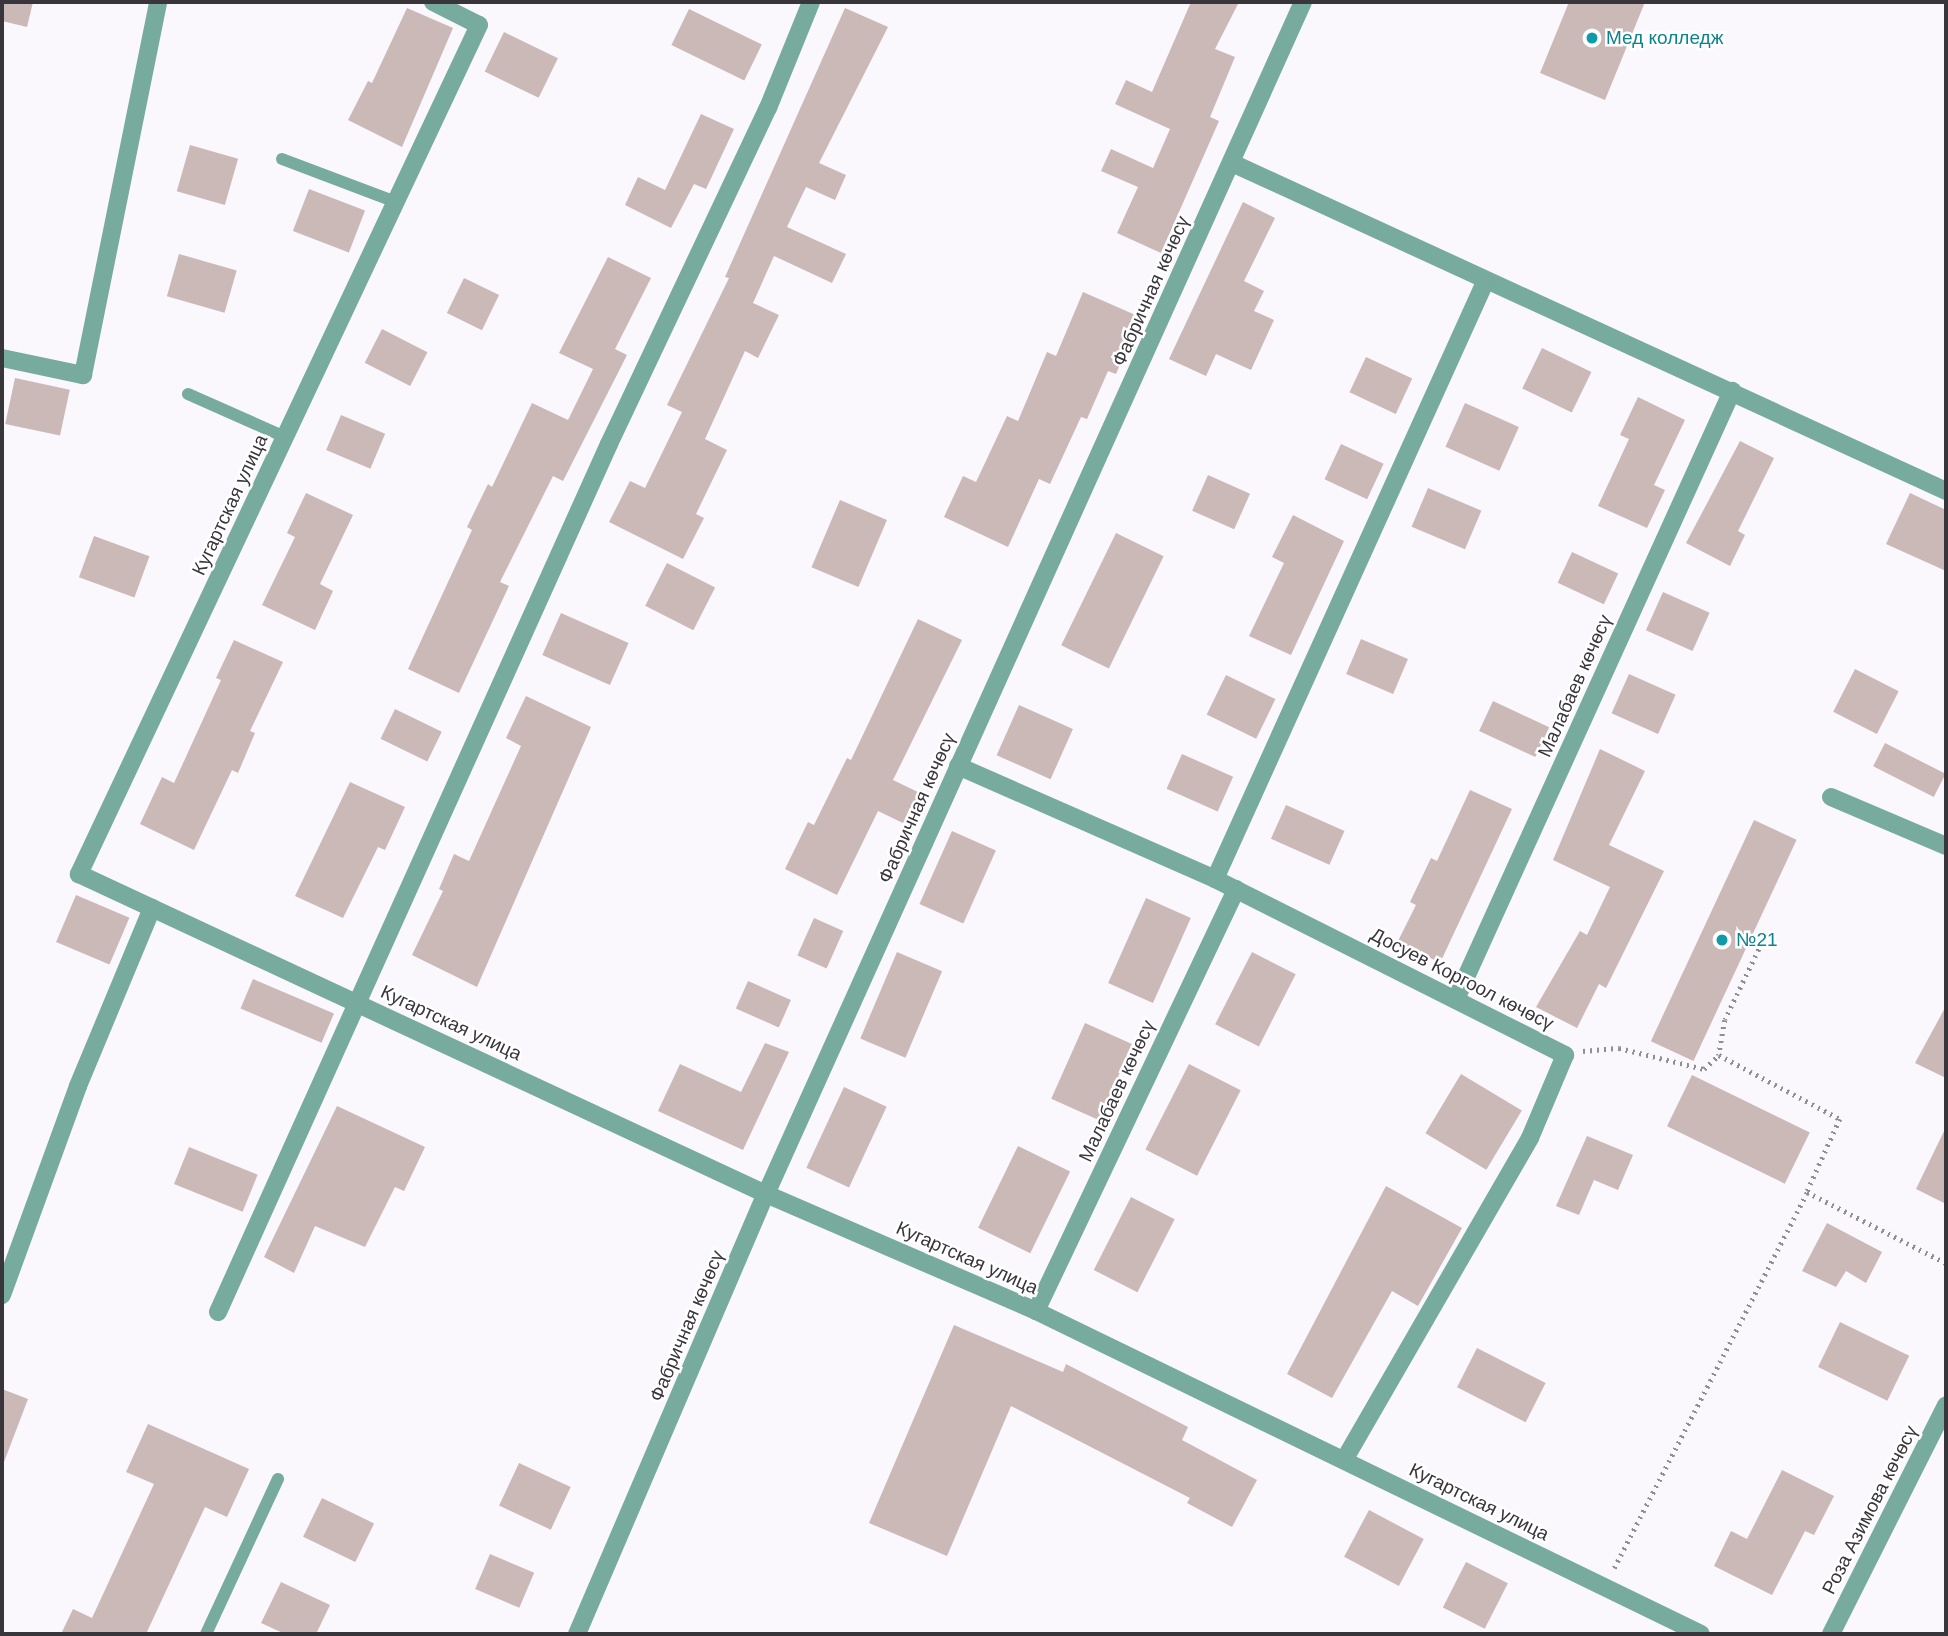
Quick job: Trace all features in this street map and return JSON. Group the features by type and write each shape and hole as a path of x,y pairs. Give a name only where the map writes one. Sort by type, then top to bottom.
{"street":[{"path":"2,358 83,375 158,2"},
{"name":"Кугартская улица","path":"433,2 479,25 79,874 357,1001 766,1194 1035,1311 1701,1634"},
{"path":"218,1312 609,444 768,108 811,2"},
{"name":"Фабричная көчөсү","path":"577,1634 766,1194 1303,2"},
{"path":"1232,163 1485,282 1732,391 1946,491"},
{"path":"1215,879 1485,282"},
{"name":"Малабаев көчөсү","path":"1456,999 1732,391"},
{"name":"Досуев Коргоол көчөсү","path":"958,766 1215,879 1565,1055 1530,1138 1343,1460"},
{"path":"1831,797 1946,846"},
{"name":"Малабаев көчөсү","path":"1035,1311 1236,889"},
{"path":"2,1295 78,1086 152,908"},
{"name":"Роза Азимова көчөсү","path":"1831,1634 1946,1405"}],"lane":[{"path":"282,159 396,202"},
{"path":"188,394 285,437"},
{"path":"206,1634 278,1479"}],"path":[{"path":"1565,1055 1619,1048 1704,1069 1719,1055 1726,1020 1762,943"},
{"path":"1605,1586 1807,1192 1840,1119 1719,1055"},
{"path":"1807,1192 1946,1264"}],"building":[{"path":"2,2 33,2 27,27 2,21"},
{"path":"1191,2 1239,2 1215,49 1235,57 1210,117 1219,121 1161,253 1117,233 1138,187 1101,171 1111,149 1153,168 1170,129 1115,104 1126,80 1152,92"},
{"name":"Мед колледж","path":"1569,2 1645,2 1605,100 1540,73"},
{"path":"407,8 453,28 402,147 348,120 368,81 372,83"},
{"path":"845,8 888,27 819,163 846,175 835,200 806,187 787,227 846,254 832,283 774,256 753,303 779,315 758,358 745,351 705,439 727,450 696,514 704,518 683,559 609,522 630,481 645,488 682,412 667,405 729,278 725,277"},
{"path":"689,9 762,45 744,80 671,45"},
{"path":"504,32 558,58 539,98 485,72"},
{"path":"701,114 734,129 706,189 694,184 671,228 625,205 638,177 665,190"},
{"path":"190,145 238,159 225,205 177,191"},
{"path":"309,189 365,211 349,253 293,231"},
{"path":"1243,202 1275,218 1244,281 1264,291 1254,311 1274,320 1251,370 1216,354 1206,376 1169,359"},
{"path":"179,254 237,271 225,313 167,296"},
{"path":"608,257 651,278 615,349 627,355 563,481 553,476 500,582 509,586 459,693 408,669 472,530 467,527 488,484 492,487 532,403 568,420 593,369 559,353"},
{"path":"464,278 499,295 482,330 447,313"},
{"path":"1083,292 1140,317 1116,374 1108,371 1087,419 1081,417 1050,484 1039,479 1008,547 944,517 963,476 976,482 1007,416 1018,421 1047,352 1056,356"},
{"path":"382,329 427,352 410,386 365,363"},
{"path":"1542,348 1591,372 1572,413 1522,388"},
{"path":"1366,357 1412,379 1396,414 1350,392"},
{"path":"15,378 70,390 60,436 5,424"},
{"path":"1638,397 1685,420 1654,485 1665,490 1647,528 1598,506 1629,439 1620,435"},
{"path":"1465,403 1519,427 1499,471 1445,447"},
{"path":"341,415 385,434 370,469 326,450"},
{"path":"1740,441 1774,458 1738,531 1745,535 1730,566 1686,543"},
{"path":"1341,444 1384,464 1367,499 1325,479"},
{"path":"1208,475 1250,494 1234,529 1192,511"},
{"path":"1428,488 1481,511 1465,549 1412,527"},
{"path":"306,493 353,515 320,584 333,591 315,630 262,605 295,537 287,533"},
{"path":"1910,493 1946,510 1946,571 1886,544"},
{"path":"840,500 887,520 858,587 811,567"},
{"path":"1293,515 1344,541 1291,655 1249,636 1284,563 1272,557"},
{"path":"1116,533 1164,556 1109,669 1061,645"},
{"path":"94,536 149,556 134,598 79,577"},
{"path":"1572,552 1618,574 1604,604 1558,583"},
{"path":"667,563 715,588 693,630 645,606"},
{"path":"1663,592 1710,613 1693,651 1646,630"},
{"path":"561,613 629,643 610,685 542,655"},
{"path":"918,619 962,640 893,780 922,794 907,825 878,811 837,895 785,869 808,822 814,825 847,758 851,760"},
{"path":"1361,639 1408,659 1393,694 1346,674"},
{"path":"234,640 283,662 250,731 255,733 238,773 232,770 194,850 140,824 162,777 174,783 221,680 216,678"},
{"path":"1855,669 1899,691 1877,734 1833,712"},
{"path":"1629,674 1676,695 1658,734 1612,713"},
{"path":"1226,675 1275,699 1256,739 1207,715"},
{"path":"526,696 591,727 477,987 412,955 443,891 439,889 454,854 469,861 521,746 506,738"},
{"path":"1493,701 1549,727 1535,757 1479,731"},
{"path":"1019,705 1073,729 1051,779 997,755"},
{"path":"395,709 442,732 427,761 381,739"},
{"path":"1885,743 1946,774 1934,797 1873,766"},
{"path":"1600,749 1645,771 1609,845 1664,871 1606,988 1599,984 1577,1028 1536,1007 1580,931 1587,935 1610,887 1553,860"},
{"path":"1182,754 1233,777 1218,811 1167,789"},
{"path":"350,782 405,807 385,850 378,847 343,918 295,896"},
{"path":"1470,790 1512,809 1440,963 1398,941 1416,905 1410,902 1431,858 1437,861"},
{"path":"1286,805 1344,831 1329,865 1271,839"},
{"name":"№21","path":"1754,820 1797,840 1693,1061 1651,1041"},
{"path":"952,831 996,851 963,924 919,904"},
{"path":"76,895 129,918 109,965 56,942"},
{"path":"1146,898 1191,918 1153,1003 1108,983"},
{"path":"814,918 843,931 827,968 797,955"},
{"path":"897,952 942,971 905,1058 860,1039"},
{"path":"1252,952 1296,974 1259,1046 1215,1024"},
{"path":"253,979 334,1013 322,1043 240,1008"},
{"path":"748,981 791,1000 779,1028 736,1008"},
{"path":"1946,1006 1946,1078 1915,1063"},
{"path":"1085,1023 1133,1044 1099,1120 1051,1099"},
{"path":"765,1043 789,1052 743,1150 658,1111 680,1064 741,1092"},
{"path":"1189,1064 1241,1090 1197,1176 1145,1150"},
{"path":"1461,1074 1522,1111 1486,1170 1425,1133"},
{"path":"1692,1075 1810,1132 1785,1184 1667,1126"},
{"path":"844,1087 887,1107 849,1188 806,1168"},
{"path":"337,1106 425,1147 404,1191 395,1187 365,1247 315,1226 294,1273 264,1257"},
{"path":"1946,1127 1946,1204 1916,1189"},
{"path":"1587,1136 1633,1155 1618,1190 1594,1180 1579,1215 1556,1206"},
{"path":"1018,1146 1070,1171 1030,1253 978,1228"},
{"path":"189,1147 258,1175 243,1212 174,1184"},
{"path":"1386,1186 1462,1228 1418,1306 1392,1291 1332,1398 1287,1374"},
{"path":"1131,1197 1175,1219 1137,1292 1094,1270"},
{"path":"1827,1223 1882,1252 1866,1283 1846,1271 1836,1287 1802,1271"},
{"path":"1840,1322 1909,1356 1887,1401 1818,1367"},
{"path":"954,1325 1063,1372 1066,1364 1188,1427 1182,1440 1257,1480 1232,1527 1187,1503 1190,1498 1011,1406 947,1556 869,1523"},
{"path":"1477,1348 1546,1383 1526,1422 1457,1387"},
{"path":"2,1389 28,1399 4,1462 2,1461"},
{"path":"148,1424 249,1469 227,1517 205,1507 146,1634 61,1634 73,1609 92,1618 154,1484 126,1472"},
{"path":"519,1463 571,1487 551,1530 499,1506"},
{"path":"1782,1470 1834,1496 1814,1535 1805,1531 1772,1595 1714,1566 1731,1531 1747,1539"},
{"path":"322,1498 374,1523 355,1562 303,1537"},
{"path":"1369,1510 1424,1539 1399,1586 1344,1557"},
{"path":"490,1554 534,1573 519,1608 475,1589"},
{"path":"1466,1562 1508,1583 1485,1629 1443,1607"},
{"path":"281,1582 330,1605 316,1634 285,1634 261,1623"}],"place":[{"name":"Мед колледж","path":"1592,38"},
{"name":"№21","path":"1722,940"}]}
